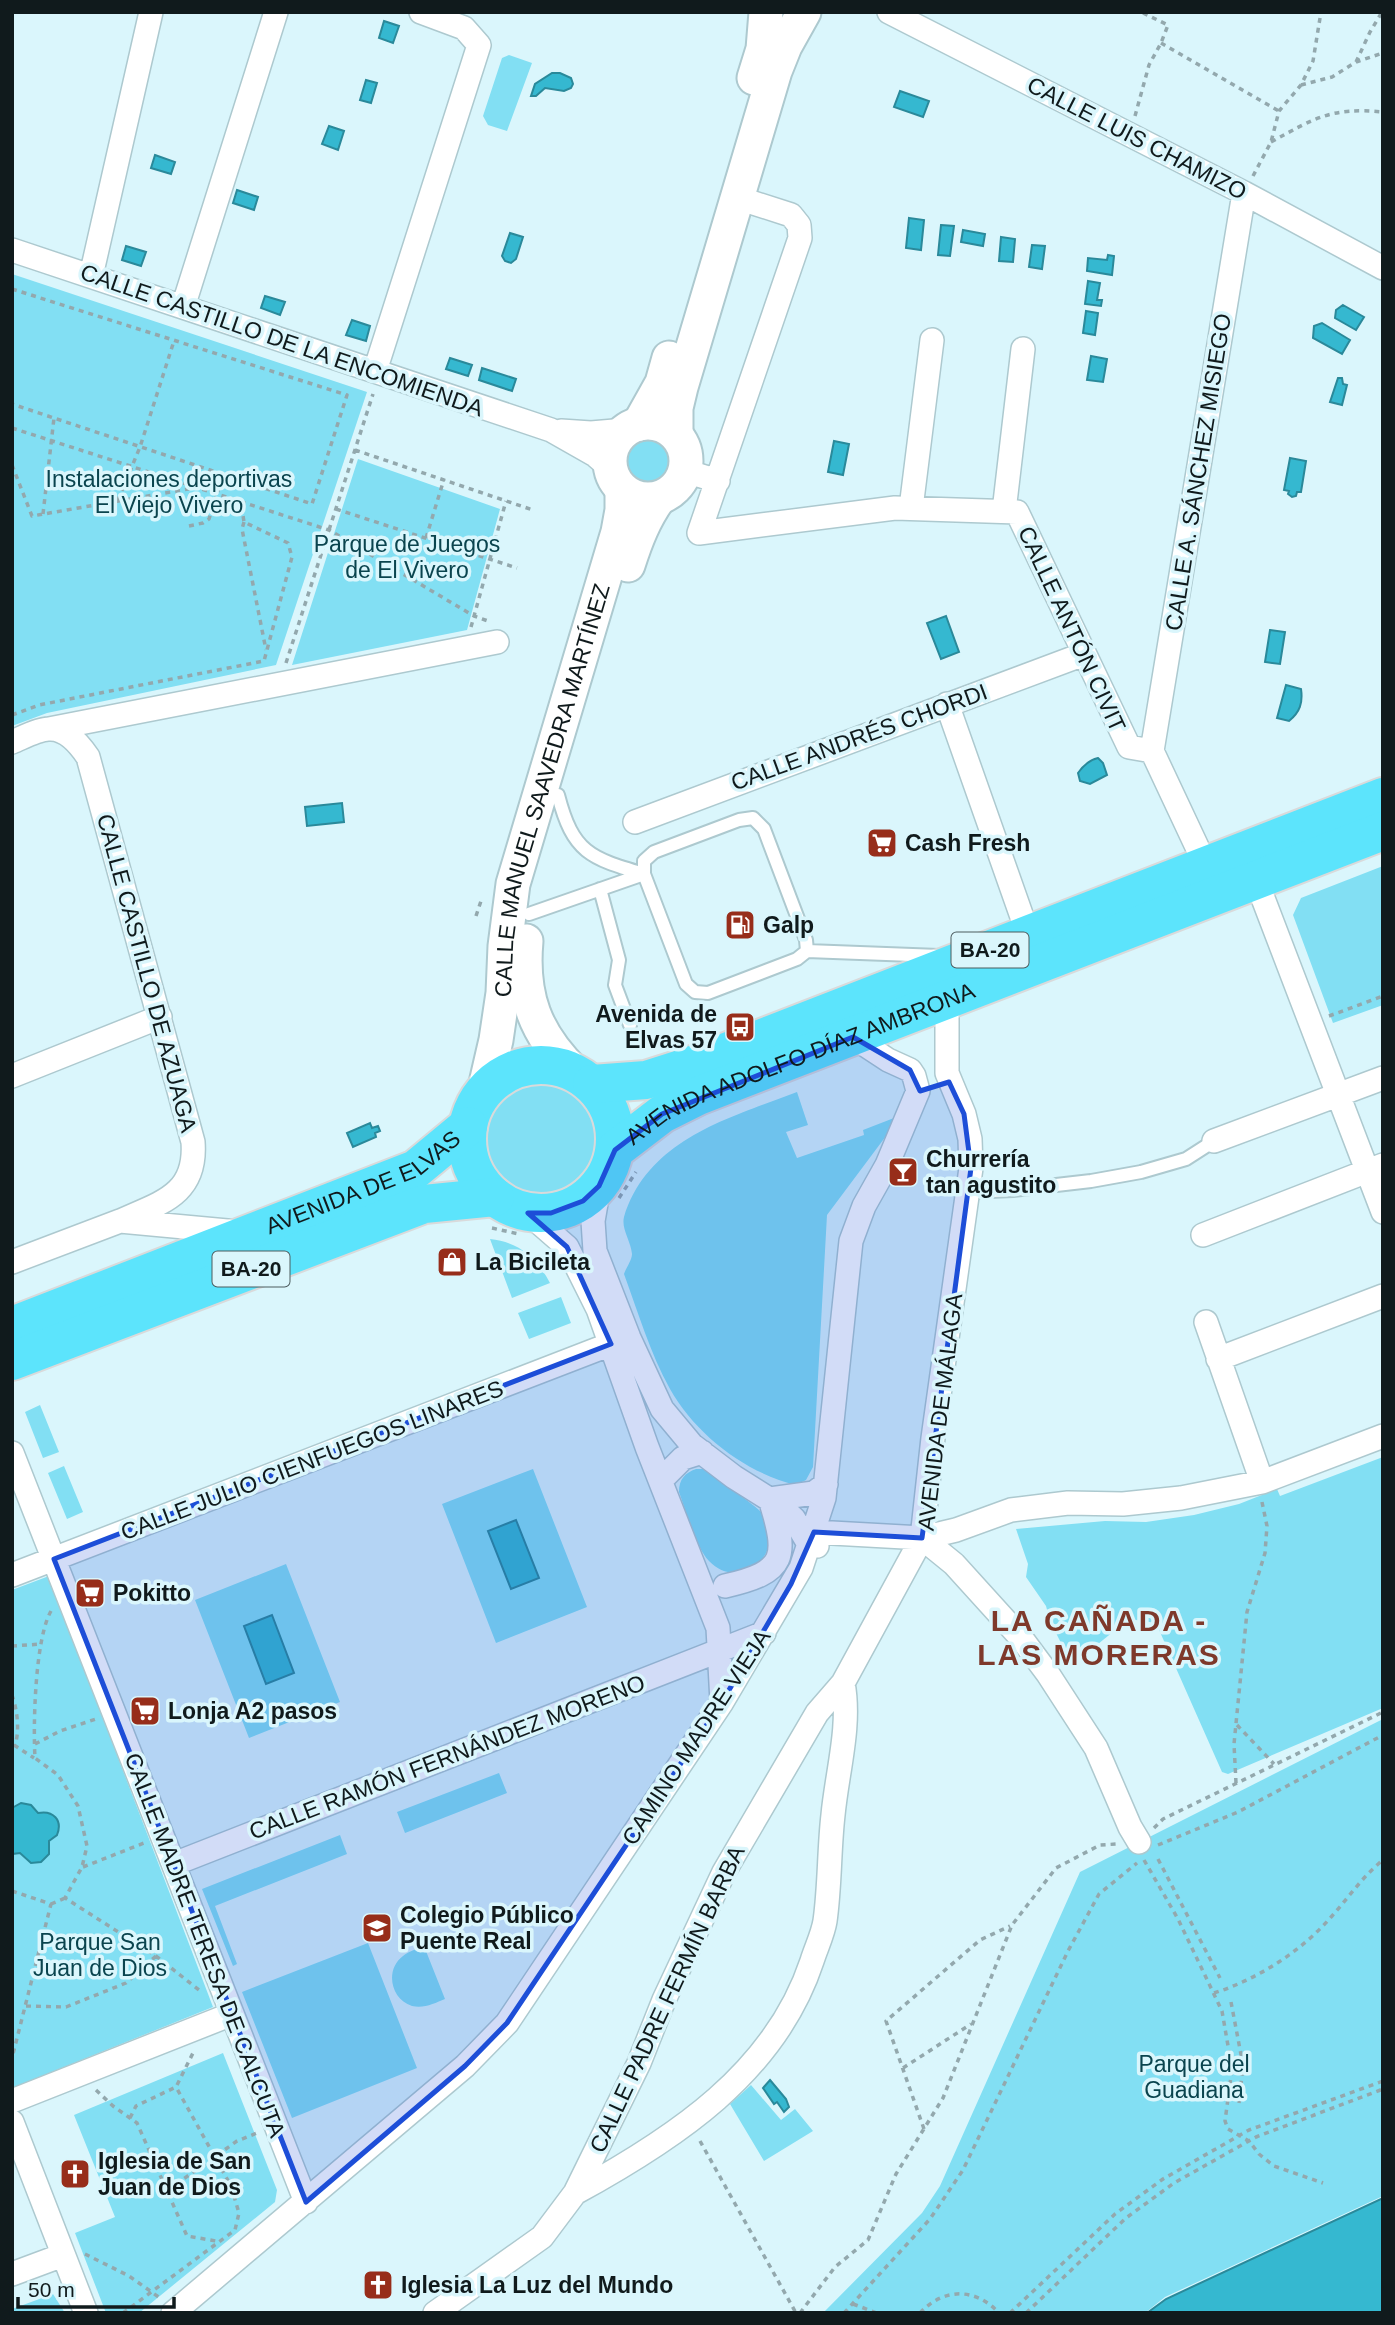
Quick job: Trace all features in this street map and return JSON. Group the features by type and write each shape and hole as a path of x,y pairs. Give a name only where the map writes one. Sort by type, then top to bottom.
{"highway":[{"name":"AVENIDA ADOLFO DÍAZ AMBRONA","path":"583,1078 646,1080 690,1066 1383,797"},
{"name":"AVENIDA ADOLFO DÍAZ AMBRONA","path":"615,1150 662,1114 698,1096 1383,831"},
{"name":"BA-20","path":"468,1126 484,1092 501,1077 525,1067 554,1066 583,1078"},
{"path":"583,1078 604,1099 615,1128 615,1150"},
{"path":"468,1126 469,1155 478,1178 495,1197 528,1213"},
{"name":"AVENIDA DE ELVAS","path":"12,1326 416,1169 468,1126"},
{"name":"BA-20","path":"528,1213 551,1213 583,1201 599,1186 611,1167 615,1150"},
{"name":"AVENIDA DE ELVAS","path":"12,1361 424,1204 495,1197"}],"main road":[{"path":"632,427 654,423 670,429 676,434 685,452 685,471 680,483 659,498 643,500 628,495 616,479 610,456 614,444 632,427 662,383 763,49 766,12"},
{"path":"676,434 676,408 681,387 775,71 804,12"},
{"name":"CALLE MANUEL SAAVEDRA MARTÍNEZ","path":"484,1092 503,993 505,946 513,884 618,532 622,510 616,479"},
{"name":"CALLE MANUEL SAAVEDRA MARTÍNEZ","path":"583,1078 557,1055 541,1030 528,999 524,960 529,914 537,871 558,795 636,539 659,498"}],"street":[{"path":"91,276 151,12"},
{"path":"183,307 276,12"},
{"path":"377,372 479,45 464,28 421,12"},
{"name":"CALLE LUIS CHAMIZO","path":"889,12 1244,193 1383,268"},
{"name":"CALLE A. SÁNCHEZ MISIEGO","path":"1152,751 1244,193"},
{"path":"685,471 718,481 801,231 797,219 791,215 738,198"},
{"name":"CALLE CASTILLO DE LA ENCOMIENDA","path":"12,250 551,430 595,455 616,479"},
{"path":"911,508 932,340"},
{"path":"1003,511 1023,349"},
{"name":"CALLE CASTILLO DE LA ENCOMIENDA","path":"551,430 590,433 632,427"},
{"name":"CALLE ANTÓN CIVIT","path":"718,481 699,533 895,508 1017,512 1129,747 1152,751"},
{"path":"30,736 277,684 495,632"},
{"name":"CALLE ANDRÉS CHORDI","path":"635,822 1084,654"},
{"path":"947,705 1028,934"},
{"name":"CALLE CASTILLO DE AZUAGA","path":"30,736 65,734 79,744 88,757 193,1142 192,1171 186,1183 165,1201 120,1221"},
{"path":"1152,751 1206,866"},
{"path":"1256,880 1338,1094 1375,1168 1383,1212"},
{"name":"AVENIDA DE MÁLAGA","path":"947,1000 947,1072 964,1114 970,1139 971,1168 919,1544 954,1564 1022,1639 1048,1674 1096,1748 1141,1850"},
{"path":"12,1076 160,1017"},
{"path":"853,1037 914,1081 928,1069 947,1072"},
{"path":"1214,1141 1383,1078"},
{"name":"CAMINO MADRE VIEJA","path":"174,2312 465,2066 507,2023 722,1702 764,1633 801,1568 812,1539 826,1484 851,1241 864,1206 887,1165 914,1081"},
{"path":"1203,1235 1375,1168"},
{"path":"599,1186 593,1221 595,1251 629,1338 662,1409 692,1445 780,1506 812,1539 919,1544 1011,1510 1068,1503 1123,1504 1181,1498 1262,1482 1383,1436"},
{"path":"528,1213 566,1247 598,1309 718,1628 722,1702"},
{"name":"AVENIDA DE ELVAS","path":"12,1262 120,1221 252,1233"},
{"path":"1218,1359 1383,1296"},
{"path":"1206,1322 1262,1482"},
{"name":"CALLE JULIO CIENFUEGOS LINARES","path":"12,1575 611,1344"},
{"name":"CALLE MADRE TERESA DE CALCUTA","path":"12,1452 306,2202"},
{"path":"661,1480 683,1458 702,1452"},
{"path":"770,1499 814,1493 826,1484"},
{"path":"724,1586 767,1573 778,1559 781,1540 770,1499"},
{"name":"CALLE PADRE FERMÍN BARBA","path":"435,2313 542,2237 575,2193 639,2063 664,2000 724,1872 817,1713 843,1683 919,1544"},
{"path":"696,1567 724,1586 745,1593 791,1584"},
{"name":"CALLE RAMÓN FERNÁNDEZ MORENO","path":"174,1864 764,1633"},
{"path":"575,2193 624,2165 709,2107 754,2063 791,2009 805,1981 825,1923 834,1802 845,1715 843,1683"},
{"path":"12,2101 232,2014"},
{"path":"12,2122 86,2313"},
{"path":"12,2274 64,2255"}],"lane":[{"path":"558,795 565,823 581,846 602,862 644,874"},
{"path":"807,951 806,940 764,829 753,818 739,820 654,852 644,861 644,874 686,984 695,992 708,993 797,959 807,951 971,957"},
{"path":"529,914 644,874"},
{"path":"600,889 619,960 615,985 630,1025"},
{"path":"968,1192 1091,1181 1141,1172 1186,1160 1214,1141"}],"path":[{"path":"1131,135 1149,65 1168,25 1141,12"},
{"path":"1244,193 1271,142 1279,111 1301,85 1313,61 1321,12"},
{"path":"1356,62 1382,12"},
{"path":"1161,43 1279,111"},
{"path":"1301,85 1332,77 1356,62 1383,53"},
{"path":"1271,142 1315,118 1352,109 1383,112"},
{"path":"12,289 347,396 312,504 12,404"},
{"path":"118,502 140,447 174,341"},
{"path":"277,684 355,450 377,372"},
{"path":"43,514 54,418"},
{"path":"12,428 329,530 474,616 495,632"},
{"path":"355,450 533,510"},
{"path":"12,465 33,516 195,488"},
{"path":"189,526 209,519 223,475"},
{"path":"425,538 444,479"},
{"path":"474,616 506,500"},
{"path":"241,503 244,522 242,529 267,651"},
{"path":"336,509 517,568"},
{"path":"12,715 39,705 264,661 292,557 288,543 244,522"},
{"path":"1310,1023 1383,996"},
{"path":"1236,1783 1236,1725 1247,1612 1265,1553 1267,1526 1262,1504 1262,1482"},
{"path":"35,1758 42,1644 46,1621 53,1606"},
{"path":"12,1646 42,1644"},
{"path":"12,1695 16,1705 17,1739 13,1745 58,1775 79,1806 87,1846 82,1867 65,1898 51,1904 14,1893"},
{"path":"844,2313 930,2219 964,2170 1098,1894 1141,1850 1163,1819 1383,1712"},
{"path":"34,1744 60,1731 115,1714"},
{"path":"1236,1725 1274,1764"},
{"path":"689,2121 798,2313 835,2267 868,2240 897,2174 943,2098 1012,1925 1056,1868 1100,1845 1141,1850 1238,1812 1383,1735"},
{"path":"82,1867 163,1836"},
{"path":"1141,1850 1222,2011 1231,2069 1225,2121 1228,2129 1249,2141 1259,2154 1274,2166 1323,2183"},
{"path":"1158,1858 1220,1978"},
{"path":"1214,1993 1258,1975 1295,1951 1330,1919 1362,1879 1383,1860"},
{"path":"65,1898 156,1956 200,1990 206,2005 195,2011 202,2026 190,2060 176,2087 136,2106 130,2118"},
{"path":"12,2058 51,1904"},
{"path":"923,2129 886,2021 980,1940 1012,1925"},
{"path":"26,2006 66,2007 126,1983 156,1956"},
{"path":"1231,2002 1242,2065 1239,2103"},
{"path":"903,2068 973,2022"},
{"path":"80,2074 113,2106 137,2123 187,2236 217,2241 233,2264"},
{"path":"1010,2313 1115,2214 1163,2179 1240,2136 1383,2081"},
{"path":"123,2313 235,2230 239,2213 231,2186 176,2087"},
{"path":"1026,2313 1126,2218 1174,2183 1249,2141 1383,2089"},
{"path":"168,2190 237,2141 276,2124"},
{"path":"64,2255 78,2251 129,2276 174,2312"},
{"path":"919,2313 931,2301 952,2293 975,2296 995,2311"},
{"path":"853,2304 877,2313"}],"highlighted area":[{"path":"853,1037 910,1070 920,1091 949,1082 964,1114 971,1168 922,1538 814,1532 791,1584 722,1702 507,2023 465,2066 306,2202 54,1559 611,1344 567,1247 528,1213 551,1213 583,1201 599,1186 615,1150 662,1114"}],"green space":[{"path":"509,55 532,63 507,131 488,125 483,116 502,58"},
{"name":"Instalaciones deportivas El Viejo Vivero","path":"12,274 367,392 276,665 47,713 12,726"},
{"path":"649,439 665,446 672,462 665,478 649,485 633,478 626,462 633,446"},
{"name":"Parque de Juegos de El Vivero","path":"358,459 500,509 467,630 292,665"},
{"path":"1383,866 1383,1005 1333,1023 1293,915 1301,898"},
{"path":"541,1078 565,1083 585,1096 598,1116 603,1140 598,1164 585,1184 565,1197 541,1202 517,1197 497,1184 484,1164 479,1140 484,1116 497,1096 517,1083"},
{"path":"797,1092 808,1125 786,1132 797,1158 864,1135 863,1130 894,1118 895,1124 827,1215 813,1467 806,1480 796,1485 759,1471 724,1450 681,1406 656,1361 624,1274 632,1254 623,1222 636,1190 652,1168 671,1150 719,1122"},
{"path":"490,1239 510,1244 526,1253 550,1283 512,1298"},
{"path":"561,1297 571,1323 529,1339 518,1313"},
{"path":"40,1405 59,1452 43,1458 25,1412"},
{"path":"1383,1457 1383,1708 1228,1774 1222,1772 1156,1623 1129,1619 1072,1665 1050,1621 1046,1606 1026,1577 1028,1564 1016,1529 1105,1521 1146,1522 1194,1515 1239,1504 1277,1489 1280,1496"},
{"path":"64,1466 83,1512 67,1519 48,1473"},
{"path":"533,1469 587,1607 496,1643 442,1504"},
{"path":"696,1469 703,1469 748,1501 767,1519 769,1547 763,1558 754,1566 732,1573 720,1569 704,1555 679,1492 683,1477"},
{"path":"286,1564 340,1702 249,1738 195,1600"},
{"name":"Parque San Juan de Dios","path":"49,1576 213,2007 12,2088 12,1590"},
{"name":"Parque del Guadiana","path":"1383,1719 1383,2196 1165,2297 1145,2313 823,2313 922,2213 940,2186 1080,1872"},
{"path":"499,1773 507,1793 405,1833 397,1812"},
{"path":"340,1835 347,1854 215,1906 237,1964 233,1966 202,1889"},
{"path":"368,1943 417,2068 292,2118 242,1992"},
{"path":"424,1946 445,1999 416,2007 399,1997 392,1983 392,1976 397,1962 403,1956"},
{"path":"223,2053 277,2190 275,2202 139,2313 106,2313 75,2233 115,2217 74,2115"},
{"path":"751,2085 781,2120 795,2109 813,2131 764,2161 730,2104"},
{"path":"53,2294 65,2313 12,2313 12,2309"}],"shaded area":[{"path":"384,21 399,26 393,43 379,38"},
{"path":"552,73 571,78 571,88 564,91 545,88 536,96 531,96 535,84"},
{"path":"366,80 377,83 371,103 360,100"},
{"path":"900,91 929,101 923,117 894,107"},
{"path":"329,126 344,131 338,150 322,144"},
{"path":"155,155 175,162 171,174 151,168"},
{"path":"237,190 258,197 254,210 233,203"},
{"path":"909,218 924,220 921,250 906,248"},
{"path":"941,225 954,226 950,256 938,255"},
{"path":"963,230 985,234 983,246 961,242"},
{"path":"510,233 523,237 516,259 511,263 505,261 502,256"},
{"path":"1001,237 1015,239 1013,262 999,261"},
{"path":"1032,245 1045,246 1042,269 1029,267"},
{"path":"126,246 146,252 141,266 122,260"},
{"path":"1108,255 1114,256 1112,275 1087,271 1088,258 1107,260"},
{"path":"1088,281 1100,283 1097,300 1102,300 1101,306 1085,304"},
{"path":"265,296 285,302 280,315 261,308"},
{"path":"1343,305 1364,317 1356,330 1335,318 1336,310"},
{"path":"1086,311 1098,313 1095,335 1083,333"},
{"path":"352,320 370,326 366,341 346,335"},
{"path":"1322,323 1350,340 1342,354 1313,338 1314,326"},
{"path":"1091,356 1107,359 1103,382 1087,380"},
{"path":"450,358 472,365 468,376 446,369"},
{"path":"482,368 516,379 512,391 479,380"},
{"path":"1338,378 1342,378 1343,384 1347,385 1342,405 1330,402"},
{"path":"834,441 849,444 843,475 828,472"},
{"path":"1290,458 1306,461 1301,492 1292,497 1288,494 1289,491 1284,490"},
{"path":"946,616 959,652 941,659 927,623"},
{"path":"1270,630 1285,632 1280,664 1265,662"},
{"path":"1286,685 1301,689 1302,694 1298,711 1289,721 1277,718"},
{"path":"1098,758 1107,775 1090,784 1080,781 1080,770"},
{"path":"342,803 344,822 307,826 305,807"},
{"path":"370,1123 372,1128 378,1126 380,1131 375,1133 376,1137 353,1147 347,1133"},
{"path":"516,1520 539,1578 511,1589 488,1531"},
{"path":"272,1615 294,1673 266,1684 244,1626"},
{"path":"21,1803 31,1805 38,1813 48,1813 58,1821 57,1835 49,1841 49,1854 41,1862 31,1863 20,1853 12,1854 12,1808"},
{"path":"770,2080 786,2099 789,2107 784,2112 777,2102 774,2104 763,2088"},
{"path":"1383,2198 1383,2313 1147,2313 1166,2299"}],"place":[{"name":"Cash Fresh","path":"882,843"},
{"name":"Galp","path":"740,925"},
{"name":"Avenida de Elvas 57","path":"740,1027"},
{"name":"Churrería tan agustito","path":"903,1172"},
{"name":"La Bicileta","path":"452,1262"},
{"name":"Pokitto","path":"90,1593"},
{"name":"Lonja A2 pasos","path":"145,1711"},
{"name":"Colegio Público Puente Real","path":"377,1928"},
{"name":"Iglesia de San Juan de Dios","path":"75,2174"},
{"name":"Iglesia La Luz del Mundo","path":"378,2285"}],"district":[{"name":"LA CAÑADA - LAS MORERAS","path":"1099,1638"}]}
